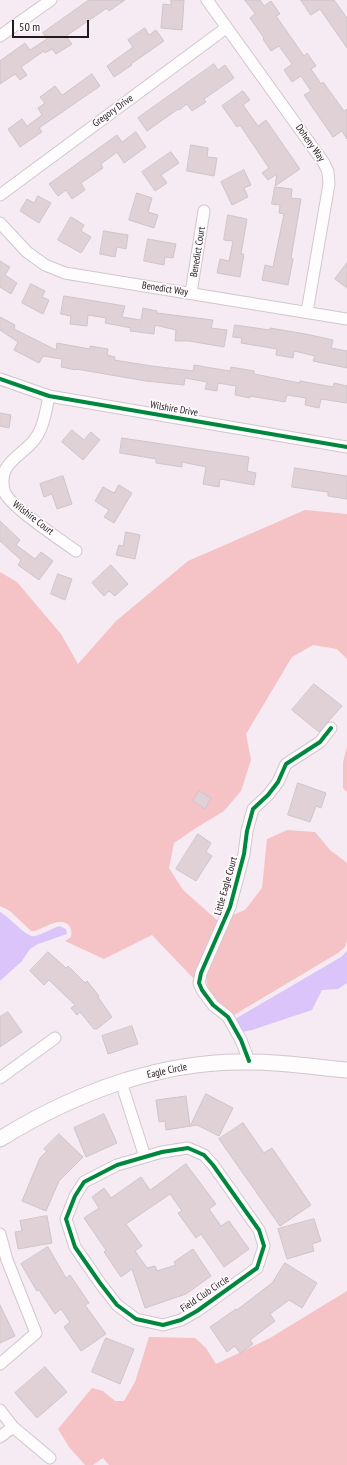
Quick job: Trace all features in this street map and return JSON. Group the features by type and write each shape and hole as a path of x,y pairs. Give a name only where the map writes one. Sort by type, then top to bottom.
{"street":[{"path":"0,36 51,0"},
{"name":"Doheny Way","path":"207,0 324,163 328,172 329,184 307,312"},
{"name":"Gregory Drive","path":"0,195 226,28"},
{"name":"Benedict Court","path":"191,293 204,211"},
{"name":"Benedict Way","path":"0,223 26,252 45,265 65,273 347,319"},
{"name":"Wilshire Drive","path":"0,379 49,396 347,447"},
{"name":"Wilshire Court","path":"49,396 42,427 35,440 5,468 3,481 6,494 14,504 76,551"},
{"name":"Little Eagle Court","path":"249,1062 241,1040 228,1017 213,1005 202,990 199,983 201,973 230,907 244,854 247,831 253,809 268,795 278,782 286,764 320,742 330,728"},
{"path":"0,1078 55,1038"},
{"name":"Eagle Circle","path":"0,1139 52,1110 79,1098 121,1082 158,1072 195,1065 249,1062 280,1063 347,1070"},
{"path":"121,1082 144,1156"},
{"name":"Field Club Circle","path":"188,1148 204,1155 213,1165 259,1230 264,1246 257,1268 197,1311 181,1320 163,1325 136,1319 117,1305 75,1247 66,1219 75,1196 84,1182 117,1165 144,1156 188,1148"},
{"path":"0,1234 4,1263 36,1333 0,1364"},
{"path":"0,1410 13,1427 50,1458"},
{"path":"0,1437 13,1427"}],"shaded area":[{"path":"305,510 347,514 347,659 337,649 313,645 292,657 246,734 251,760 241,791 224,811 174,843 169,868 183,890 218,921 196,971 194,979 152,935 104,959 65,941 71,937 71,928 68,924 56,922 35,931 31,931 10,911 0,906 0,572 17,582 61,634 78,664 116,621 188,561"},
{"path":"347,747 347,792 343,788 343,762"},
{"path":"287,830 315,832 330,850 347,863 347,941 345,947 338,953 234,1015 214,997 208,986 207,974 233,915 245,910 262,888 267,839"},
{"path":"0,912 31,936 38,935 59,926 66,929 67,934 38,944 30,949 22,961 0,981"},
{"path":"347,951 347,983 338,989 322,990 312,1010 252,1030 237,1033 235,1019 341,957"},
{"path":"347,1291 347,1465 109,1465 103,1458 93,1465 85,1465 69,1447 58,1429 92,1388 103,1391 115,1401 124,1401 135,1382 149,1337 195,1338 206,1348 216,1364 270,1338"}],"building":[{"path":"89,0 125,0 109,11 107,8 66,36 72,44 56,54 52,49 45,53 44,51 21,67 27,75 20,80 15,74 0,84 0,61 25,43 30,50 47,39 43,33"},
{"path":"171,0 184,0 182,30 161,28 163,4 171,5"},
{"path":"245,0 260,0 264,6 271,1 280,14 276,16 304,56 307,53 316,66 311,69 321,84 323,82 344,111 347,109 347,139 342,131 333,137 304,95 311,91 301,76 292,82 284,70 292,64 279,46 271,51 250,18 255,14"},
{"path":"301,0 334,0 347,18 347,48 320,9 311,15"},
{"path":"145,28 149,35 156,30 164,41 114,77 107,66 133,47 128,40"},
{"path":"214,64 218,70 225,65 234,78 204,99 206,102 192,111 187,104 147,131 138,118"},
{"path":"92,74 100,86 39,128 42,132 20,147 8,129 22,119 27,126 42,115 38,108 45,103 40,97 55,86 62,95"},
{"path":"243,91 250,100 243,105 258,126 266,120 300,169 275,186 277,174 268,180 262,173 269,168 240,125 237,127 222,106"},
{"path":"136,132 146,147 124,163 117,152 101,164 103,168 81,183 85,190 72,199 66,190 58,196 49,184 117,135 122,142"},
{"path":"191,145 208,148 207,157 217,158 214,176 187,171"},
{"path":"171,152 179,163 161,175 167,183 155,191 142,172"},
{"path":"244,170 251,185 244,188 248,197 232,205 221,182"},
{"path":"275,187 292,189 291,198 301,199 288,285 262,280 265,265 273,267 284,214 279,213 280,205 272,204"},
{"path":"137,193 152,198 148,212 158,215 154,228 129,220"},
{"path":"38,196 51,203 39,223 20,211 27,199 34,203"},
{"path":"228,215 247,219 241,254 244,254 240,277 217,273 220,259 229,261 233,241 224,240"},
{"path":"71,217 84,225 81,231 91,237 81,253 58,240"},
{"path":"104,231 128,235 126,249 117,247 115,257 100,254"},
{"path":"148,239 176,244 173,258 165,257 164,265 144,261"},
{"path":"0,261 10,267 5,275 17,283 11,294 0,287"},
{"path":"347,263 347,288 335,279"},
{"path":"31,284 45,291 42,297 49,300 43,314 22,303"},
{"path":"64,296 125,306 122,317 141,320 143,308 157,311 157,313 213,320 211,328 227,330 224,347 189,341 175,341 176,330 155,325 154,334 130,331 131,328 105,323 106,318 88,315 87,326 70,324 71,316 61,314"},
{"path":"0,317 15,325 14,329 56,350 57,343 90,349 90,346 108,349 107,355 115,357 114,360 152,366 193,371 194,365 230,371 231,367 254,371 254,374 300,383 300,381 333,387 334,383 347,386 347,403 321,399 319,408 305,405 306,398 287,395 285,402 235,395 236,386 218,383 217,391 205,389 207,382 185,378 184,385 146,381 61,367 62,359 43,356 39,363 14,350 18,342 0,330"},
{"path":"235,325 270,330 270,328 333,340 331,348 347,351 347,368 313,361 315,356 294,351 293,358 276,355 277,349 241,343 242,338 233,337"},
{"path":"0,413 11,415 9,428 0,426"},
{"path":"72,430 84,440 91,432 100,440 83,460 62,442"},
{"path":"122,438 249,457 247,471 256,473 254,485 220,479 219,487 203,484 206,467 182,462 182,467 156,463 156,459 120,453"},
{"path":"295,468 347,476 347,499 328,496 328,492 292,487"},
{"path":"63,476 72,504 57,509 52,494 44,497 40,484"},
{"path":"119,485 132,493 114,523 104,517 109,510 95,501 103,487 114,493"},
{"path":"0,521 20,540 16,545 35,559 41,552 53,561 39,580 18,565 21,560 0,541"},
{"path":"126,532 140,535 135,559 116,555 119,545 123,546"},
{"path":"111,565 128,584 115,596 109,591 104,596 92,583"},
{"path":"58,574 72,579 65,600 51,594"},
{"path":"314,684 342,706 319,732 292,710"},
{"path":"298,783 326,793 321,808 316,806 310,822 288,815"},
{"path":"199,791 211,798 205,809 193,801"},
{"path":"198,834 211,843 206,852 212,856 196,881 176,869"},
{"path":"48,952 66,968 68,966 85,983 87,981 99,996 98,997 112,1017 97,1029 94,1029 80,1012 77,1015 71,1008 75,1005 49,980 44,985 30,971"},
{"path":"8,1012 22,1032 0,1047 0,1017"},
{"path":"132,1026 138,1044 108,1054 102,1036"},
{"path":"206,1094 233,1108 219,1136 197,1125 166,1130 165,1121 159,1122 156,1100 186,1096 190,1126"},
{"path":"104,1114 117,1143 86,1157 74,1128"},
{"path":"243,1123 264,1153 272,1148 311,1205 280,1226 219,1139"},
{"path":"59,1134 83,1157 59,1181 46,1211 22,1201 40,1158 47,1151 44,1149"},
{"path":"186,1164 216,1204 209,1209 221,1226 229,1221 249,1249 224,1267 201,1234 196,1238 178,1213 182,1211 170,1194 126,1224 142,1246 135,1251 147,1268 155,1266 157,1271 176,1265 174,1262 193,1249 211,1276 186,1294 145,1308 132,1269 121,1277 104,1252 106,1250 84,1218 99,1208 92,1197 104,1188 111,1198 141,1177 150,1190"},
{"path":"47,1216 52,1243 18,1249 15,1232 22,1231 20,1221"},
{"path":"314,1219 321,1241 312,1244 314,1251 287,1259 278,1229"},
{"path":"48,1247 66,1278 70,1275 89,1303 85,1305 106,1334 81,1351 64,1327 70,1322 61,1309 55,1314 39,1290 37,1291 21,1264"},
{"path":"285,1263 317,1283 302,1308 289,1300 270,1314 275,1321 250,1340 253,1344 240,1353 235,1346 227,1352 210,1327 236,1309 237,1310 272,1283"},
{"path":"0,1305 15,1336 0,1343"},
{"path":"106,1338 134,1349 120,1384 92,1372"},
{"path":"45,1367 67,1392 37,1418 15,1393"}],"cycle path":[{"path":"0,379 49,396 347,447"},
{"path":"249,1061 241,1040 228,1017 213,1005 202,990 199,983 201,973 230,907 244,854 247,831 253,809 268,795 278,782 286,764 320,742 331,728"},
{"path":"188,1148 204,1155 213,1165 259,1230 264,1246 257,1268 197,1311 181,1320 163,1325 136,1319 117,1305 75,1247 66,1219 75,1196 84,1182 117,1165 162,1152 188,1148"}]}
